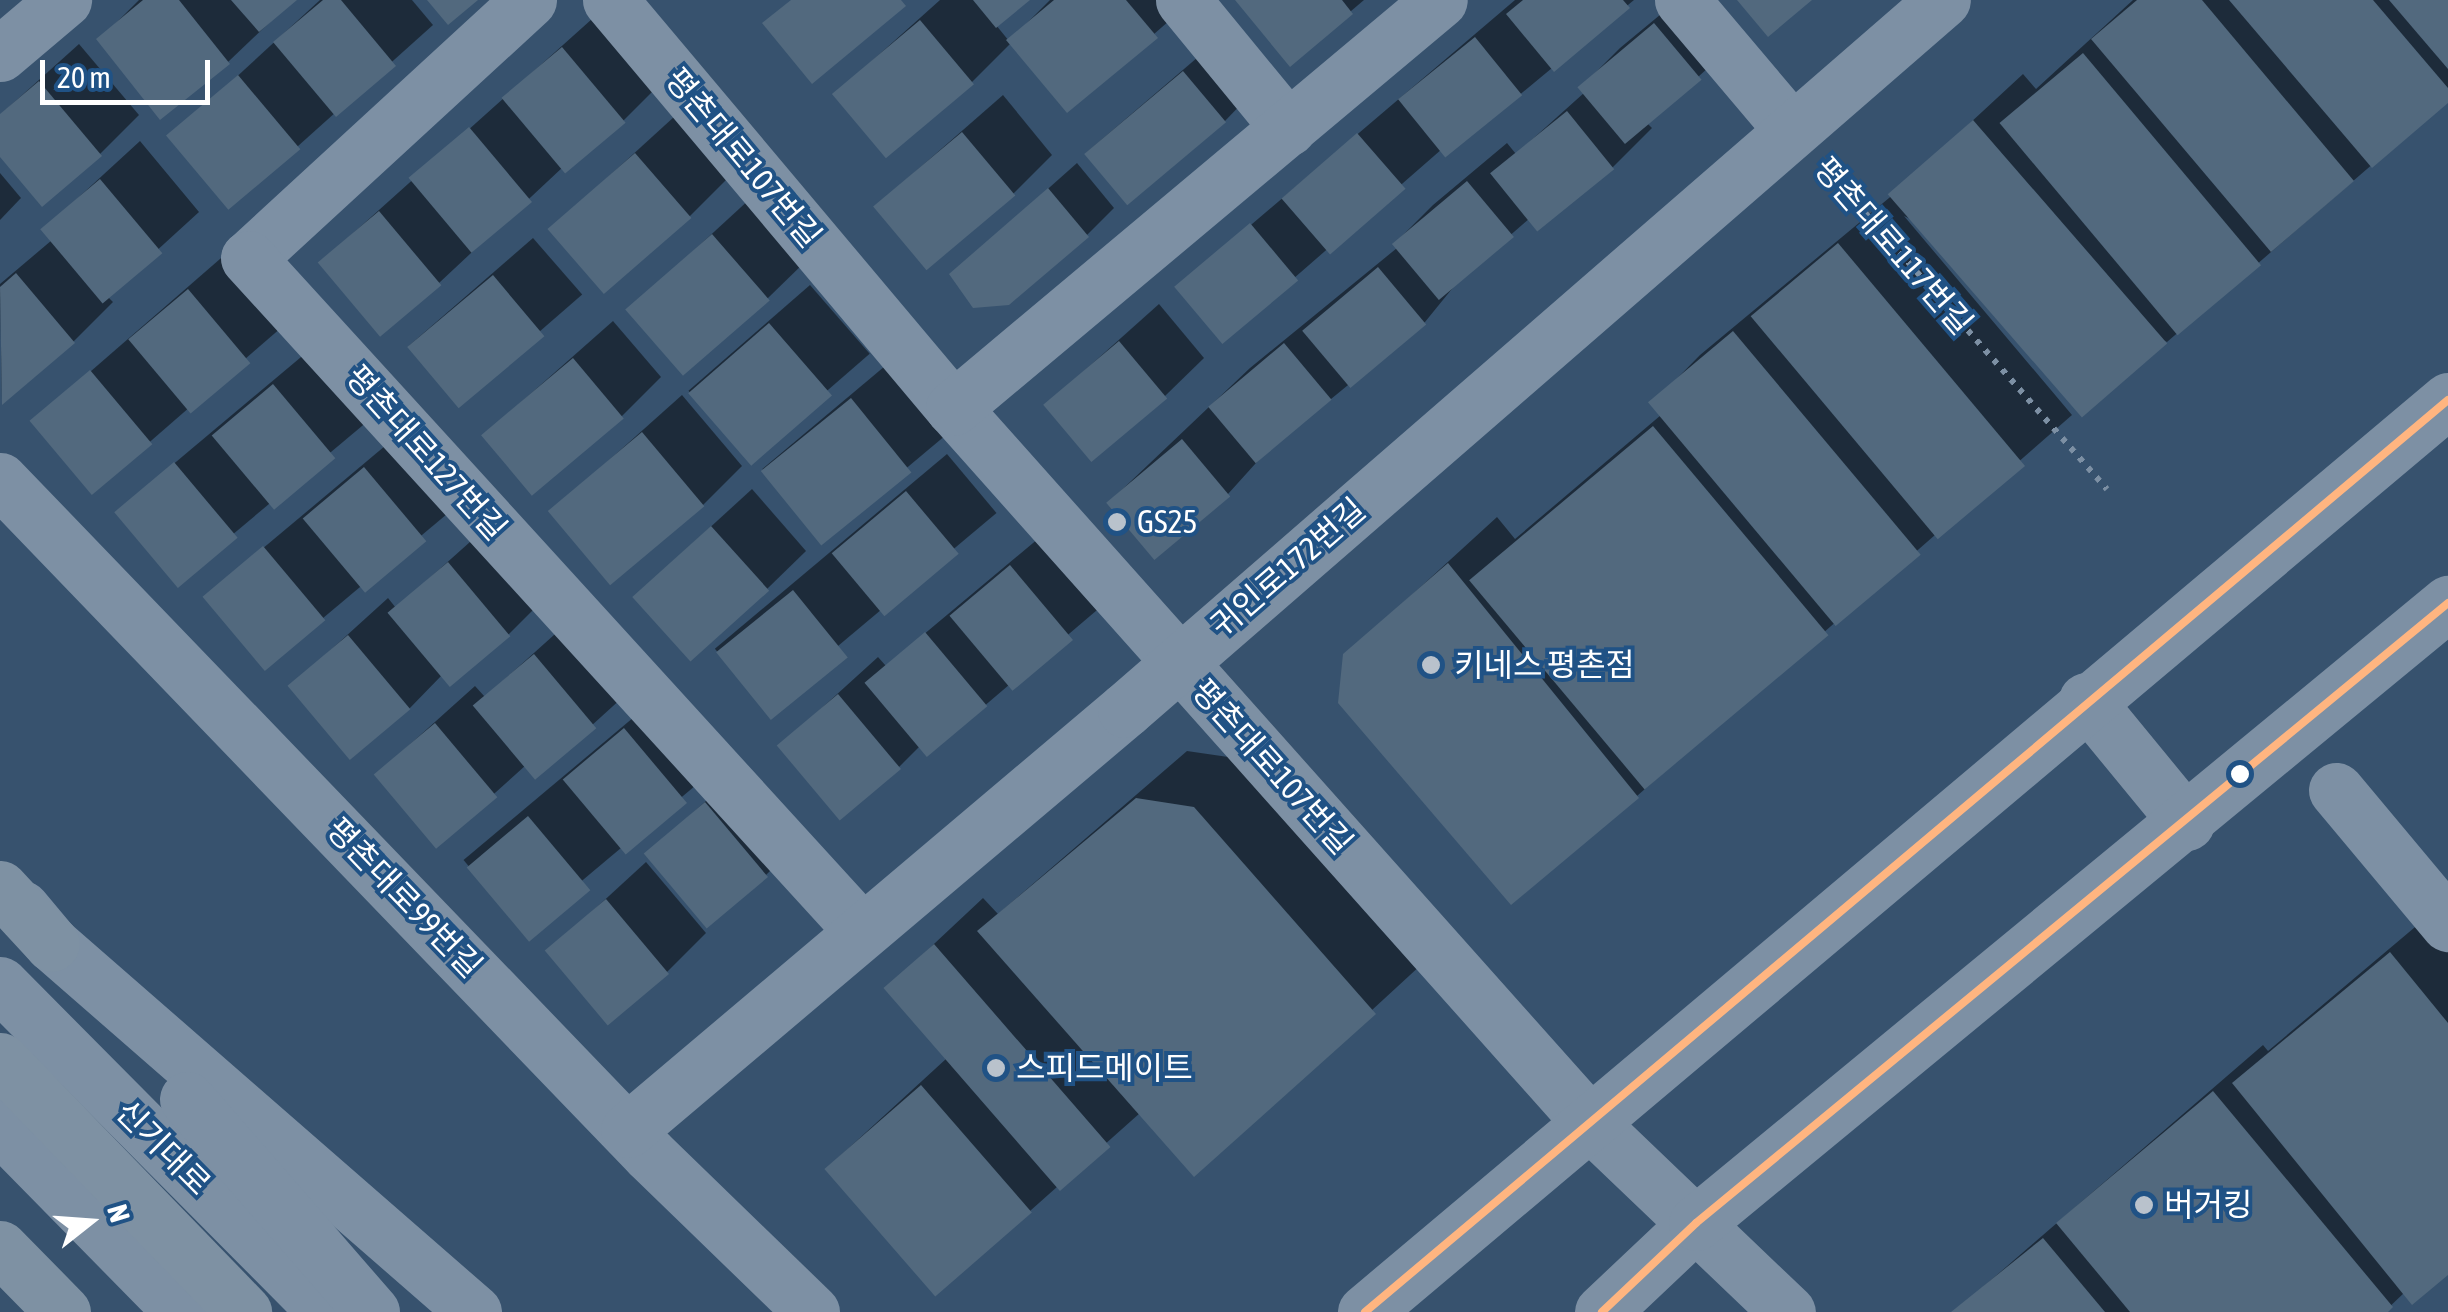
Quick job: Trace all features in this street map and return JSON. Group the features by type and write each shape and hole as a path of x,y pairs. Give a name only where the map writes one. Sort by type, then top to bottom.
{"highway":[{"path":"0,885 52,944"},
{"path":"0,1060 244,1312"},
{"path":"0,1248 63,1312"}],"street":[{"path":"0,54 64,0"},
{"name":"평촌대로127번길","path":"529,0 248,258 860,929"},
{"name":"평촌대로107번길","path":"610,0 954,408 1178,664 1592,1125 1788,1312"},
{"path":"1183,0 1288,128"},
{"path":"954,408 1440,0"},
{"name":"평촌대로117번길","path":"1682,0 1791,129"},
{"name":"귀인로172번길","path":"628,1130 860,929 1178,664 1943,0"},
{"path":"1365,1312 1592,1125 2086,700 2448,400"},
{"name":"평촌대로99번길","path":"0,480 628,1130 812,1312"},
{"path":"1602,1312 1696,1223 2187,823 2448,604"},
{"path":"2086,700 2187,823"},
{"path":"2336,790 2448,924"},
{"path":"52,944 372,1312"},
{"path":"52,944 474,1312"},
{"name":"신기대로","path":"0,984 326,1312"},
{"path":"0,1127 182,1312"}],"path":[{"name":"평촌대로117번길","path":"1791,129 2106,489"}],"building":[{"path":"143,0 179,0 230,64 160,120 96,39"},
{"path":"231,0 297,0 259,32"},
{"path":"323,0 341,0 396,66 336,117 273,42"},
{"path":"427,0 478,0 448,25"},
{"path":"791,0 901,0 906,6 812,84 762,23"},
{"path":"973,0 1030,0 996,28"},
{"path":"1054,0 1126,0 1158,38 1067,113 1006,40"},
{"path":"1235,0 1342,0 1353,14 1290,67"},
{"path":"1523,0 1623,0 1630,8 1554,72 1506,14"},
{"path":"1737,0 1812,0 1768,37"},
{"path":"2137,0 2202,0 2354,181 2271,252 2091,39"},
{"path":"2229,0 2373,0 2448,88 2448,103 2372,168"},
{"path":"2389,0 2448,0 2448,69"},
{"path":"920,20 974,84 886,158 832,94"},
{"path":"1654,23 1702,80 1625,144 1577,87"},
{"path":"1475,37 1522,95 1445,158 1398,99"},
{"path":"562,47 626,123 565,174 501,98"},
{"path":"2083,53 2261,265 2178,335 2000,123"},
{"path":"1183,71 1226,122 1127,205 1084,154"},
{"path":"238,75 300,149 228,210 166,135"},
{"path":"39,81 102,156 42,207 0,157 0,114"},
{"path":"1567,111 1614,169 1537,232 1490,173"},
{"path":"1973,120 2167,343 2082,418 1888,194"},
{"path":"469,127 532,202 471,253 408,178"},
{"path":"962,132 1015,196 926,270 873,207"},
{"path":"1357,133 1406,189 1330,254 1282,199"},
{"path":"635,153 691,218 604,294 547,229"},
{"path":"100,179 162,253 103,303 40,229"},
{"path":"1467,181 1514,237 1439,300 1392,244"},
{"path":"1048,188 1089,237 1009,305 973,308 949,274"},
{"path":"379,211 441,285 380,337 318,262"},
{"path":"1250,223 1298,280 1222,344 1174,287"},
{"path":"712,234 770,300 683,376 625,309"},
{"path":"1838,243 2025,466 1938,539 1751,316"},
{"path":"1378,267 1426,324 1350,388 1302,331"},
{"path":"16,273 75,343 2,405 0,287"},
{"path":"493,275 544,336 459,408 407,347"},
{"path":"188,289 250,363 191,413 128,339"},
{"path":"769,323 832,395 751,466 688,393"},
{"path":"1733,331 1921,555 1836,626 1648,402"},
{"path":"1119,341 1167,398 1091,462 1043,405"},
{"path":"1284,343 1332,400 1256,463 1208,407"},
{"path":"573,358 624,419 532,496 481,435"},
{"path":"90,370 152,444 92,495 29,421"},
{"path":"273,384 335,458 274,510 212,435"},
{"path":"851,398 911,473 821,546 761,471"},
{"path":"1653,426 1828,635 1645,789 1469,580"},
{"path":"642,432 704,506 610,585 548,511"},
{"path":"1182,439 1230,496 1154,560 1106,503"},
{"path":"174,462 238,538 178,588 114,512"},
{"path":"364,467 426,541 365,593 303,518"},
{"path":"906,491 959,554 884,616 832,553"},
{"path":"711,526 769,591 690,662 632,597"},
{"path":"263,546 325,620 265,671 202,597"},
{"path":"448,562 510,636 450,687 387,613"},
{"path":"1448,563 1639,798 1511,905 1338,703 1343,654"},
{"path":"1010,565 1073,640 1012,691 949,616"},
{"path":"793,590 848,658 771,720 716,652"},
{"path":"925,632 987,706 927,757 864,683"},
{"path":"348,635 410,709 350,760 287,686"},
{"path":"534,654 596,728 535,780 473,705"},
{"path":"838,694 901,769 840,820 777,745"},
{"path":"435,723 497,797 436,849 374,774"},
{"path":"624,728 687,803 626,854 563,779"},
{"path":"1136,798 1194,807 1376,1014 1194,1177 977,931"},
{"path":"705,802 768,877 707,928 644,853"},
{"path":"528,816 590,890 529,942 467,867"},
{"path":"606,899 669,974 608,1025 545,950"},
{"name":"스피드메이트","path":"934,944 1110,1147 1060,1191 883,988"},
{"path":"2390,952 2448,1023 2448,1275 2412,1305 2232,1083"},
{"path":"921,1085 1032,1213 935,1297 824,1169"},
{"path":"2213,1091 2393,1307 2388,1312 2130,1312 2056,1223"},
{"path":"2043,1238 2105,1312 1951,1312"}],"transit line":[{"path":"1365,1312 2448,400"},
{"path":"1602,1312 1696,1223 2448,603"}],"place":[{"name":"GS25","path":"1117,522"},
{"name":"키네스 평촌점","path":"1431,665"},
{"name":"스피드메이트","path":"996,1068"},
{"name":"버거킹","path":"2144,1205"}]}
